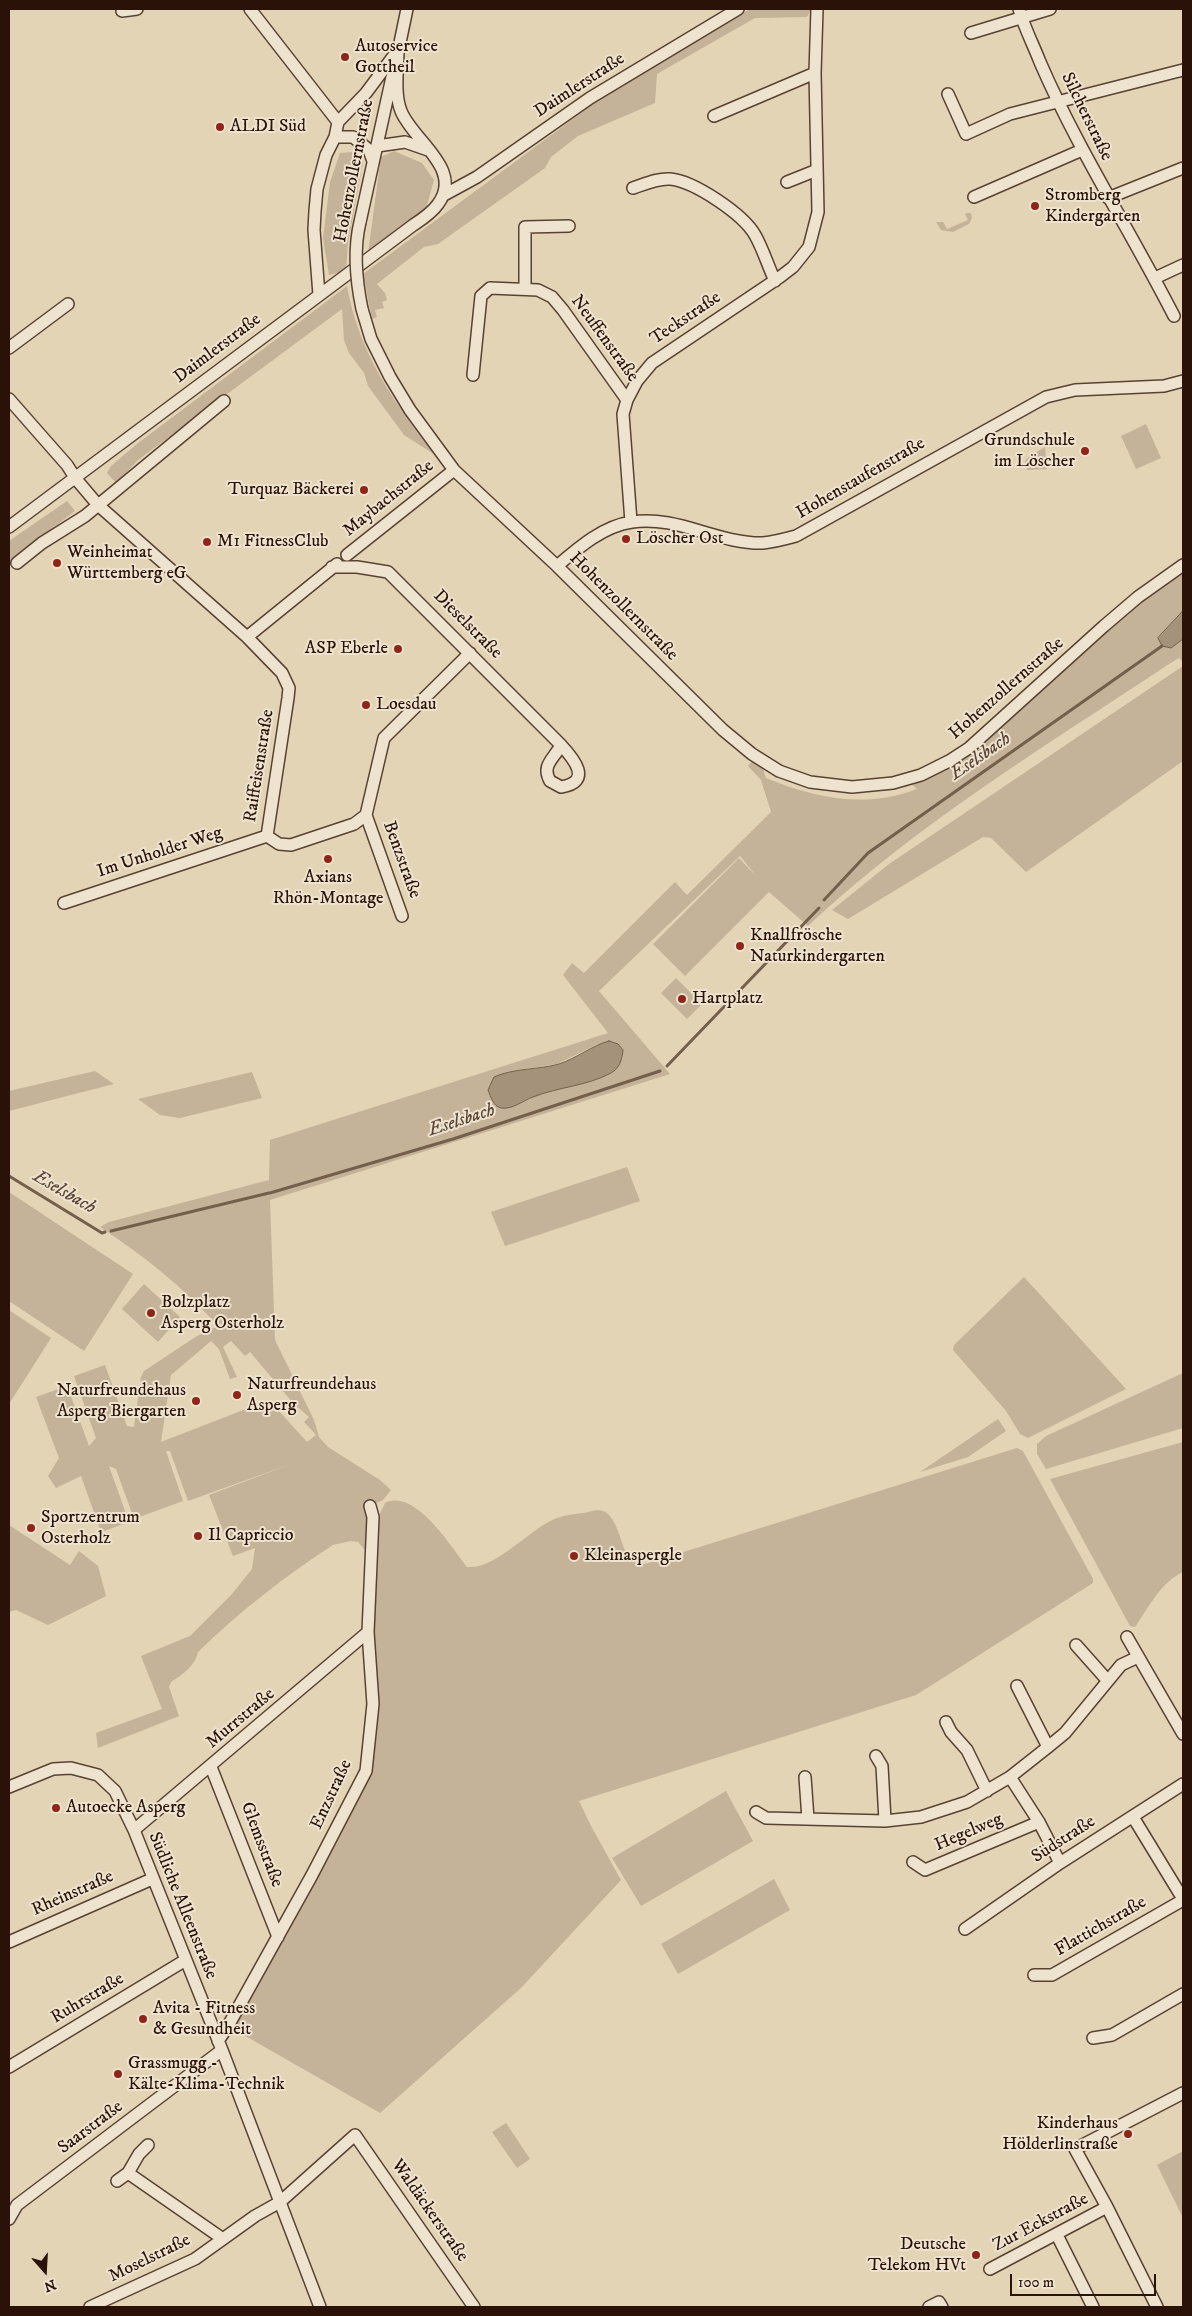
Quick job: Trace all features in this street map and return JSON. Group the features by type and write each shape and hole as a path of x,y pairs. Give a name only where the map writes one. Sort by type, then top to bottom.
{"street":[{"path":"122,11 137,9"},
{"path":"250,9 338,122"},
{"name":"Hohenzollernstraße","path":"407,9 356,246 356,270 362,309 371,338 390,377 410,410 454,470 556,566 723,730 752,754 779,771 810,782 852,788 907,780 936,768 956,757 991,730 1111,620 1138,597 1183,565"},
{"name":"Daimlerstraße","path":"9,527 76,479 427,215 438,205 444,194 477,177 590,98 738,9"},
{"name":"Teckstraße","path":"631,522 623,437 623,414 627,400 637,381 652,363 775,281 793,266 810,247 818,212 815,73 818,9"},
{"path":"971,33 1020,12 1050,9"},
{"name":"Silcherstraße","path":"1020,12 1057,102 1174,316"},
{"path":"319,295 314,230 317,189 326,155 335,137 338,122 366,93 398,50"},
{"path":"398,50 397,88 400,110 409,127 445,174 444,194"},
{"path":"948,94 966,134 1010,114 1183,70"},
{"path":"714,116 815,73"},
{"path":"335,137 353,137 369,150 373,161"},
{"path":"377,146 405,142 428,150"},
{"path":"974,197 1082,150"},
{"path":"1108,198 1183,168"},
{"path":"787,182 817,170"},
{"path":"633,188 652,181 670,179 689,185 726,206 742,219 755,235 775,281"},
{"path":"525,288 525,227 569,226"},
{"path":"1154,278 1183,265"},
{"name":"Neuffenstraße","path":"473,375 481,296 490,288 538,290 552,297 563,310 627,400"},
{"path":"9,348 68,304"},
{"name":"Hohenstaufenstraße","path":"556,566 599,534 631,522 682,526 731,540 760,543 796,536 1052,394 1094,388 1164,386 1183,381"},
{"name":"Raiffeisenstraße","path":"9,400 67,465 98,505 247,637 282,673 289,688 267,836 279,844 291,845 354,824 366,815"},
{"path":"17,563 42,543 98,505 224,401"},
{"name":"Maybachstraße","path":"247,637 454,470"},
{"name":"Dieselstraße","path":"332,567 357,567 388,572 562,745"},
{"path":"366,815 384,738 470,653"},
{"name":"Benzstraße","path":"366,815 402,916"},
{"name":"Im Unholder Weg","path":"64,903 267,836"},
{"name":"Enzstraße","path":"220,2045 228,2026 278,1937 366,1771 373,1704 368,1632 373,1517 370,1506"},
{"name":"Murrstraße","path":"134,1830 211,1767 368,1632"},
{"path":"1127,1637 1183,1734"},
{"path":"1076,1645 1108,1681"},
{"path":"756,1812 766,1818 885,1821 922,1817 947,1810 987,1791 1010,1777 1048,1748 1121,1666 1138,1657"},
{"path":"1017,1686 1048,1748"},
{"path":"946,1722 951,1732 967,1750 987,1791"},
{"path":"876,1756 882,1766 885,1821"},
{"name":"Glemsstraße","path":"211,1767 278,1937"},
{"name":"Südliche Alleenstraße","path":"9,1787 62,1768 77,1768 98,1775 115,1791 134,1830 184,1961 220,2045 320,2307"},
{"path":"805,1777 808,1819"},
{"path":"1010,1777 1039,1822 1060,1863"},
{"name":"Südstraße","path":"966,1929 1060,1863 1183,1784"},
{"path":"1133,1816 1183,1900"},
{"name":"Hegelweg","path":"912,1862 925,1870 1039,1822"},
{"name":"Rheinstraße","path":"9,1942 152,1879"},
{"name":"Flattichstraße","path":"1034,1975 1052,1975 1183,1900"},
{"name":"Ruhrstraße","path":"9,2067 184,1961"},
{"path":"1093,2038 1112,2035 1183,1994"},
{"name":"Saarstraße","path":"9,2219 17,2204 220,2045"},
{"path":"1157,2307 1107,2207 1075,2149 1183,2093"},
{"name":"Moselstraße","path":"90,2307 181,2266 255,2216 280,2202 355,2134"},
{"name":"Waldäckerstraße","path":"355,2134 474,2307"},
{"path":"117,2181 128,2174 139,2154 148,2145"},
{"name":"Moselstraße","path":"128,2174 223,2239"},
{"name":"Zur Eckstraße","path":"990,2269 1107,2207"},
{"path":"1057,2235 1093,2307"}],"shaded area":[{"path":"750,9 811,9 807,17 755,18 657,74 655,103 578,136 551,157 545,168 438,244 424,247 377,284 385,293 387,300 382,302 384,308 375,310 377,317 372,319 363,274 596,102 689,43"},
{"path":"394,151 422,163 434,180 426,209 368,253 381,157"},
{"path":"353,152 363,162 348,243 346,271 329,275 323,238 330,182 340,153"},
{"path":"971,213 972,218 969,224 953,232 941,230 936,222 943,222 947,229 968,220 965,214"},
{"path":"347,286 360,333 369,355 405,415 434,454 404,435 368,386 364,373 349,353 344,340 342,309 138,460 116,483 107,473 111,466 138,443"},
{"path":"1146,424 1161,458 1136,469 1121,436"},
{"path":"1045,447 1047,469 1027,470 1025,462 1027,458"},
{"path":"67,501 75,511 9,561 9,541"},
{"path":"1183,565 1183,611 1158,638 1171,648 1183,639 1183,662 1179,658 1166,666 981,789 892,854 808,926 769,892 685,976 653,944 739,858 757,877 740,856 599,991 670,1074 270,1200 275,1340 314,1420 319,1437 328,1447 380,1480 391,1490 383,1500 370,1506 371,1557 358,1542 351,1541 333,1545 297,1569 230,1622 198,1652 188,1669 171,1682 169,1687 179,1716 98,1748 96,1733 162,1709 141,1656 190,1636 232,1594 252,1569 255,1548 233,1556 209,1495 291,1464 188,1501 170,1451 166,1451 183,1501 134,1519 116,1469 109,1466 129,1522 101,1532 81,1476 56,1488 48,1476 59,1458 36,1397 67,1386 89,1446 96,1438 74,1376 105,1365 127,1426 134,1427 141,1377 144,1371 197,1336 218,1326 191,1298 162,1273 100,1227 109,1222 269,1180 270,1140 608,1033 563,975 572,963 584,973 675,882 687,895 771,812 761,780 748,766 756,757 762,766 766,778 821,796 859,800 879,799 917,789 907,780 936,768","holes":["598,1044 622,1058 612,1073 573,1086 542,1093 516,1105 493,1103 488,1090 504,1073 557,1064","211,1341 219,1349 230,1379 237,1377 223,1347 231,1341 245,1356 250,1352 293,1403 309,1417 304,1422 316,1435 307,1442 269,1400 161,1442 171,1375"]},
{"path":"1183,611 1183,639 1171,648 1162,646 1158,638"},
{"path":"1183,666 1183,761 1026,872 991,838 983,837 848,919 832,910 889,864"},
{"name":"Hartplatz","path":"676,978 702,1004 687,1019 661,993"},
{"path":"609,1041 618,1044 623,1050 618,1066 611,1073 592,1081 529,1098 509,1108 498,1107 493,1101 488,1090 494,1077 510,1072 559,1064"},
{"path":"95,1071 114,1084 9,1111 9,1091"},
{"path":"252,1072 262,1098 180,1118 160,1115 138,1099"},
{"path":"627,1167 640,1201 505,1246 491,1212"},
{"path":"9,1192 133,1274 84,1351 9,1301"},
{"path":"1024,1277 1126,1389 1028,1438 1020,1434 1006,1411 953,1350 954,1345"},
{"name":"Bolzplatz Asperg Osterholz","path":"144,1284 180,1317 158,1342 122,1309"},
{"path":"9,1310 51,1338 9,1404"},
{"path":"1183,1373 1183,1428 1046,1469 1037,1454 1037,1444 1046,1436"},
{"path":"998,1419 1006,1431 968,1457 920,1472"},
{"path":"1183,1442 1183,1572 1161,1589 1135,1627 1130,1626 1050,1479"},
{"path":"1017,1448 1023,1451 1093,1579 1093,1583 916,1695 579,1801 621,1880 521,1988 380,2113 228,2026 368,1763 368,1632 376,1522 385,1503 396,1501 408,1504 420,1511 442,1534 467,1567 479,1566 490,1562 546,1523 557,1518 597,1510 603,1511 612,1519 628,1557 633,1561 645,1564"},
{"path":"9,1525 70,1565 79,1551 98,1566 106,1596 48,1625 16,1610 9,1612"},
{"path":"726,1791 753,1841 641,1906 612,1858"},
{"path":"774,1879 790,1910 678,1974 661,1944"},
{"path":"506,2123 530,2159 517,2168 492,2132"},
{"path":"1183,2151 1183,2218 1157,2165"}],"waterway":[{"name":"Eselsbach","path":"824,900 868,853 1162,646"},
{"name":"Eselsbach","path":"667,1066 819,908"},
{"name":"Eselsbach","path":"270,1193 453,1139 660,1071"},
{"name":"Eselsbach","path":"9,1176 102,1233 105,1232"},
{"name":"Eselsbach","path":"111,1231 269,1193"}],"place":[{"name":"Autoservice Gottheil","path":"345,57"},
{"name":"ALDI Süd","path":"220,127"},
{"name":"Stromberg Kindergarten","path":"1035,206"},
{"name":"Grundschule im Löscher","path":"1085,451"},
{"name":"Turquaz Bäckerei","path":"364,490"},
{"name":"Löscher Ost","path":"626,539"},
{"name":"M1 FitnessClub","path":"207,542"},
{"name":"Weinheimat Württemberg eG","path":"57,563"},
{"name":"ASP Eberle","path":"398,649"},
{"name":"Loesdau","path":"366,705"},
{"name":"Axians Rhön-Montage","path":"328,859"},
{"name":"Knallfrösche Naturkindergarten","path":"740,946"},
{"name":"Hartplatz","path":"682,999"},
{"name":"Bolzplatz Asperg Osterholz","path":"151,1313"},
{"name":"Naturfreundehaus Asperg","path":"237,1395"},
{"name":"Naturfreundehaus Asperg Biergarten","path":"196,1401"},
{"name":"Sportzentrum Osterholz","path":"31,1528"},
{"name":"Il Capriccio","path":"198,1536"},
{"name":"Kleinaspergle","path":"574,1556"},
{"name":"Autoecke Asperg","path":"56,1808"},
{"name":"Avita - Fitness & Gesundheit","path":"143,2019"},
{"name":"Grassmugg - Kälte-Klima-Technik","path":"118,2074"},
{"name":"Kinderhaus Hölderlinstraße","path":"1128,2134"},
{"name":"Deutsche Telekom HVt","path":"976,2255"}]}
